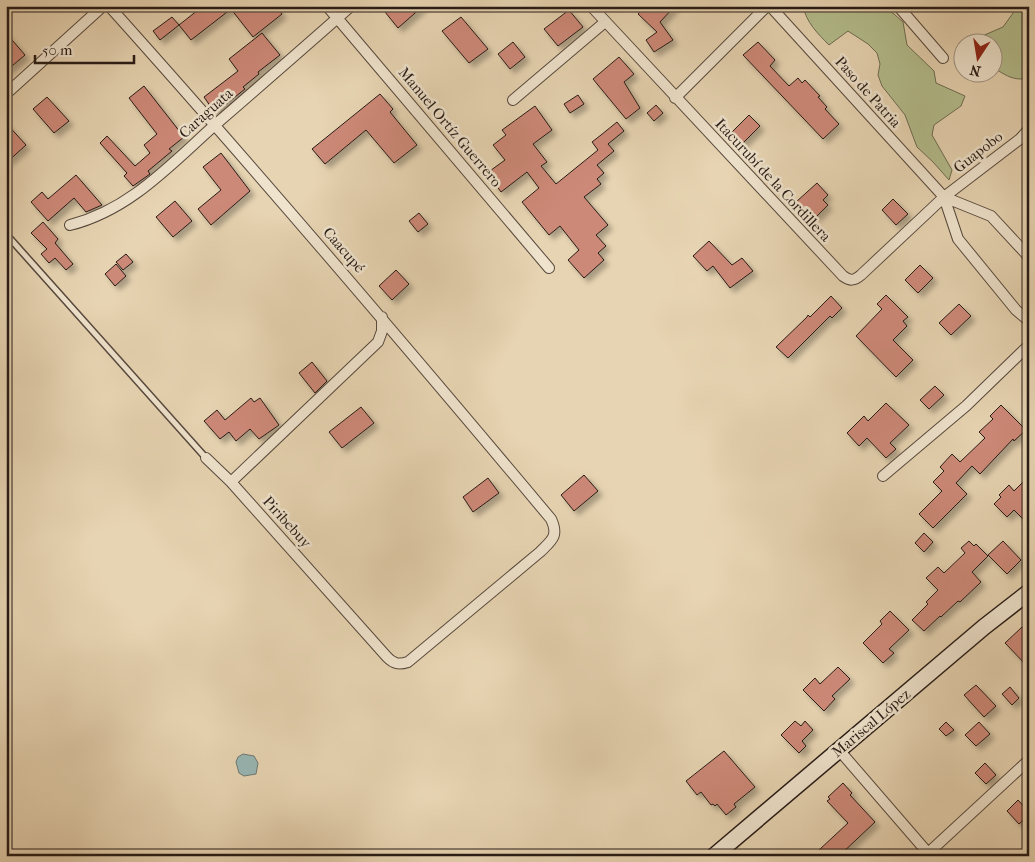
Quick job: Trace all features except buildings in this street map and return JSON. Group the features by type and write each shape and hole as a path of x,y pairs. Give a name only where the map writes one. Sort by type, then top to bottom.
{"street":[{"path":"6,94 103,6"},
{"name":"Caacupé","path":"109,6 216,124 382,317 551,519"},
{"name":"Manuel Ortíz Guerrero","path":"327,6 549,268"},
{"name":"Caraguata","path":"70,225 87,221 105,213 146,187 351,6"},
{"name":"Itacurubí de la Cordillera","path":"591,6 843,276 850,280 855,280 861,275 944,197"},
{"path":"675,98 769,6"},
{"name":"Paso de Patria","path":"769,6 944,197 958,239 1016,310 1029,321"},
{"path":"898,6 943,58"},
{"path":"513,100 605,22"},
{"name":"Guapobo","path":"944,197 1020,139 1029,129"},
{"name":"Paso de Patria","path":"944,197 991,216 1029,257"},
{"path":"231,482 378,342 382,331 382,317"},
{"path":"883,476 966,406 1029,345"},
{"name":"Piribebuy","path":"206,458 231,482 387,657 392,662 398,664 408,662 540,552 554,535 555,528 551,519"},
{"name":"Mariscal López","path":"714,856 1029,592"},
{"path":"839,750 926,854 1029,760"}],"lane":[{"name":"Piribebuy","path":"6,234 206,458"}],"green space":[{"path":"803,6 881,6 903,22 907,45 934,71 936,83 965,96 961,106 934,125 932,135 952,170 949,180 917,147 905,115 882,86 878,75 880,64 877,53 868,44 848,31 829,45 810,22"},
{"path":"1029,6 1029,77 1024,79 1002,73 1002,32 991,32 1003,27 1016,9"}],"water":[{"path":"243,754 254,756 258,763 256,774 244,776 239,773 236,762 238,757"}]}
